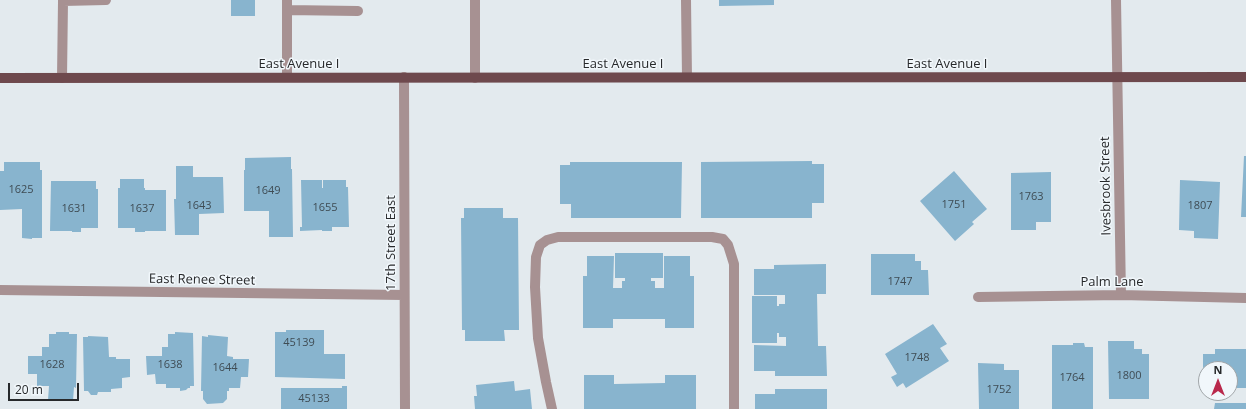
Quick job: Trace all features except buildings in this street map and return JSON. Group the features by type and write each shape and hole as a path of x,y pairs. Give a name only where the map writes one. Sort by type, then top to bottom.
{"main road":[{"name":"East Avenue I","path":"0,78 1246,77"}],"street":[{"path":"62,78 63,1 106,0"},
{"path":"474,78 475,0"},
{"path":"686,0 687,77"},
{"name":"Ivesbrook Street","path":"1116,0 1121,294"},
{"path":"287,77 287,5 358,11"},
{"name":"17th Street East","path":"404,77 405,409"},
{"path":"552,409 538,338 535,287 536,257 540,245 547,240 558,237 712,237 723,239 728,245 734,264 734,409"},
{"name":"East Renee Street","path":"0,290 404,295"},
{"name":"Palm Lane","path":"978,297 1121,294 1246,298"}]}
